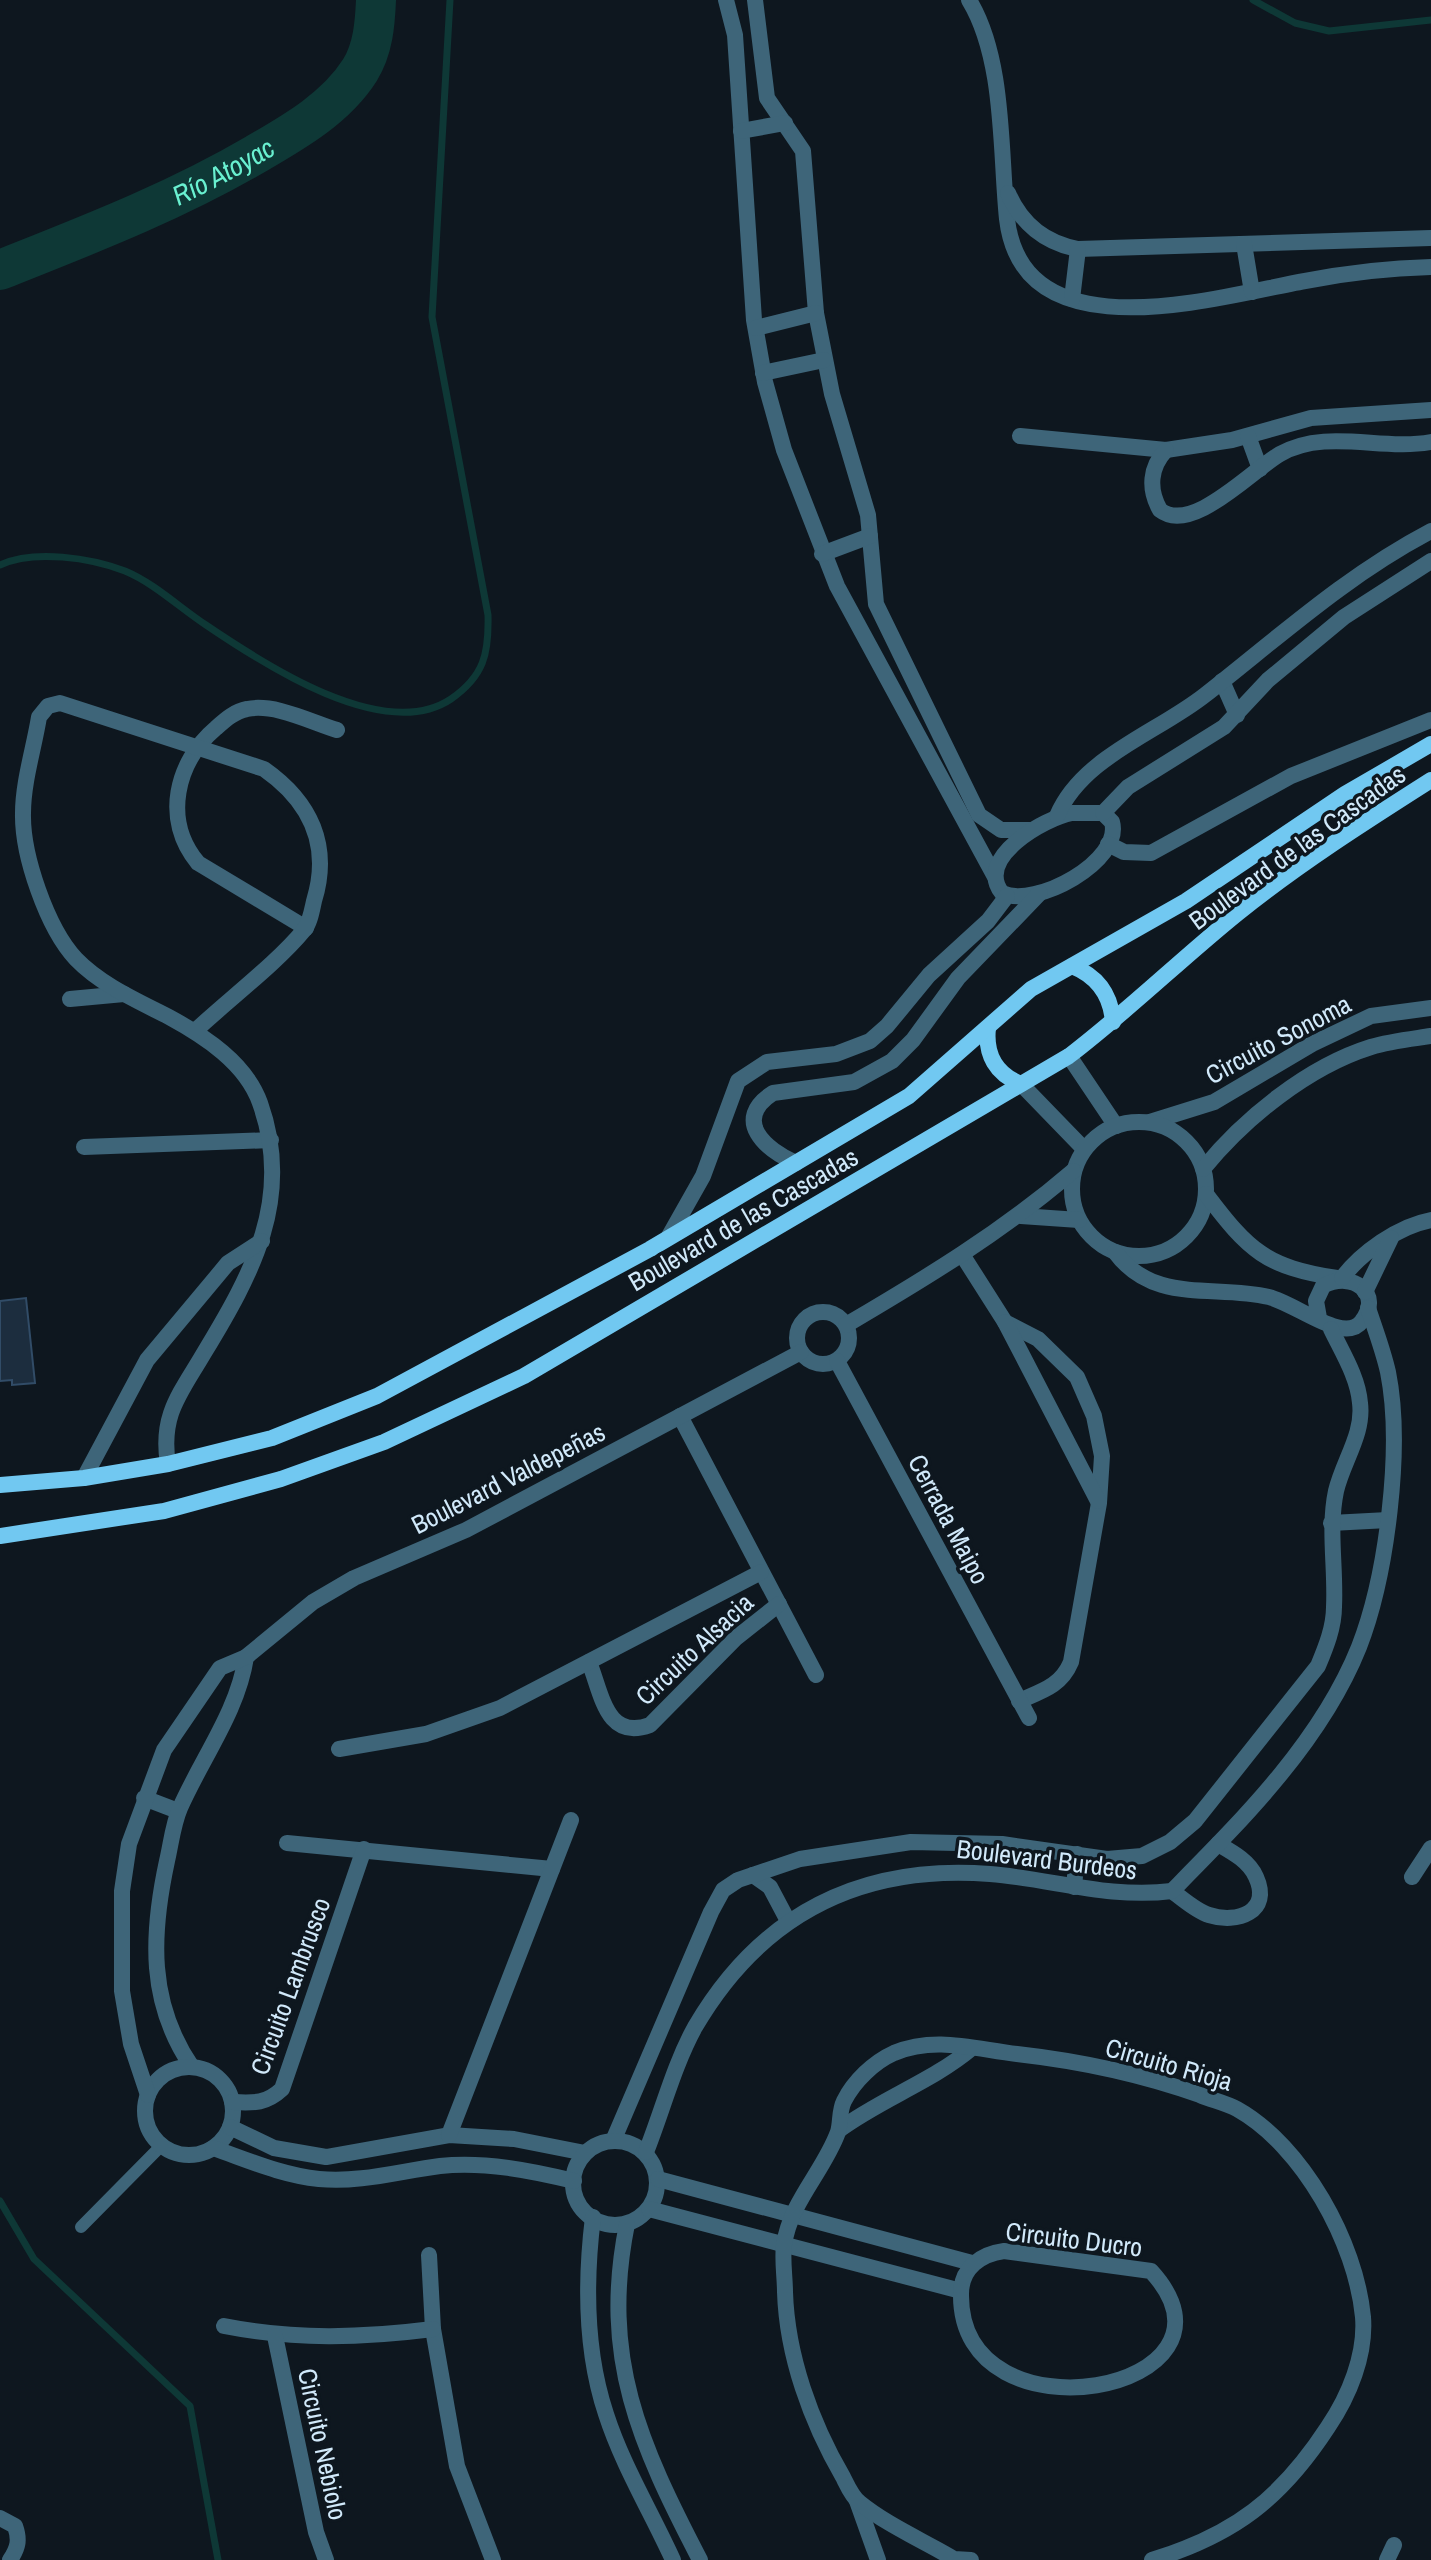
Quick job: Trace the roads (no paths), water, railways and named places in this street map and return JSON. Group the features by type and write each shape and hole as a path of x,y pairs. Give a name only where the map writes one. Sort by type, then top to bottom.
{"main road":[{"name":"Boulevard de las Cascadas","path":"0,1485 84,1478 168,1464 272,1438 377,1396 668,1238 909,1096 1031,989 1186,901 1345,794 1431,744"},
{"name":"Boulevard de las Cascadas","path":"0,1536 164,1511 281,1479 384,1442 524,1376 1069,1056 1239,913 1360,825 1431,780"},
{"path":"1072,966 1090,976 1104,991 1113,1022"},
{"path":"988,1028 988,1048 996,1067 1021,1084"}],"street":[{"path":"726,0 735,35 756,328 763,373 799,496 822,554 859,630 995,877 998,888 1007,896 1040,893"},
{"path":"755,0 763,85 771,107 803,151 816,313 824,360 862,488 876,604 949,755 985,821 1010,832 1030,830"},
{"path":"969,0 988,50 1007,191 1009,230 1022,263 1043,283 1072,299 1102,307 1162,307 1349,273 1431,267"},
{"path":"741,131 785,123"},
{"path":"1007,191 1013,205 1033,229 1058,244 1078,249 1431,238"},
{"path":"1244,244 1252,292"},
{"path":"1072,299 1078,249"},
{"path":"756,328 816,313"},
{"path":"763,373 824,360"},
{"path":"1020,436 1166,450 1248,436 1326,416 1431,410"},
{"path":"1248,436 1260,469"},
{"path":"1166,450 1155,466 1152,485 1160,510 1172,517 1202,509 1279,455 1313,442 1431,442"},
{"path":"1057,816 1083,776 1178,715 1345,584 1431,531"},
{"path":"822,554 870,536"},
{"path":"995,877 1008,852 1030,830 1057,816 1103,813 1128,787 1210,737 1237,715 1268,680 1344,617 1431,561"},
{"path":"1222,681 1237,715"},
{"path":"168,1464 165,1445 168,1414 250,1276 262,1241 270,1206 271,1140 259,1100 245,1076 195,1031 124,994 76,959 49,915 29,864 23,813 39,717 48,706 60,703 264,769 285,784 313,821 321,844 321,881 306,928 195,1031"},
{"path":"306,928 198,863 185,847 177,825 176,803 195,745 230,716 249,708 274,711 337,730"},
{"path":"1108,844 1133,854 1151,853 1291,776 1431,720"},
{"path":"933,764 949,755"},
{"path":"796,1163 771,1150 758,1138 754,1120 766,1098 773,1093 854,1082 892,1061 913,1040 958,978 1040,893 1083,872 1108,844 1114,827 1103,813"},
{"path":"668,1238 703,1176 738,1081 767,1062 836,1054 870,1041 937,967 988,921 1007,896"},
{"path":"70,999 124,994"},
{"name":"Circuito Sonoma","path":"1150,1122 1214,1102 1312,1044 1371,1016 1431,1008"},
{"name":"Circuito Sonoma","path":"1203,1169 1228,1138 1314,1075 1370,1048 1431,1036"},
{"path":"1069,1056 1116,1126"},
{"path":"1021,1084 1084,1149"},
{"path":"1125,1122 1150,1122 1173,1131 1192,1147 1203,1169 1206,1194 1199,1218 1185,1238 1164,1252 1140,1257 1115,1252 1094,1239 1079,1220 1071,1196 1073,1171 1084,1149 1102,1132 1125,1122"},
{"path":"84,1147 271,1140"},
{"path":"846,1325 963,1256 1021,1216 1073,1171"},
{"path":"1206,1194 1248,1244 1272,1262 1297,1272 1353,1280 1367,1300"},
{"path":"1021,1216 1079,1220"},
{"path":"1325,1323 1316,1301 1323,1286 1339,1278 1354,1262 1392,1237 1431,1220"},
{"path":"1115,1252 1126,1267 1144,1280 1180,1290 1256,1294 1288,1302 1325,1323 1347,1331 1362,1323 1367,1300 1392,1237"},
{"path":"84,1478 147,1360 228,1263 262,1241"},
{"path":"963,1256 1005,1322 1099,1503"},
{"name":"Boulevard Burdeos","path":"646,2152 694,2029 744,1958 788,1921 869,1885 937,1870 995,1874 1143,1895 1172,1891 1218,1844 1287,1763 1337,1689 1359,1647 1388,1520 1393,1458 1388,1373 1367,1300"},
{"path":"815,1313 838,1316 846,1325 850,1338 846,1351 837,1361 824,1365 811,1362 801,1352 799,1329 815,1313"},
{"path":"1005,1322 1038,1339 1077,1377 1094,1416 1102,1456 1099,1503 1071,1662 1065,1675 1053,1686 1019,1701"},
{"name":"Boulevard Burdeos","path":"613,2141 723,1890 753,1875 800,1859 911,1842 1002,1844 1107,1859 1142,1856 1170,1842 1203,1811 1318,1666 1334,1610 1331,1523 1336,1488 1358,1430 1361,1403 1353,1377 1325,1323"},
{"name":"Boulevard Valdepeñas","path":"148,2095 131,2044 122,1991 122,1891 129,1844 164,1750 220,1668 246,1657 313,1602 354,1578 466,1530 801,1352"},
{"name":"Cerrada Maipo","path":"837,1361 1029,1718"},
{"name":"Circuito Alsacia","path":"680,1416 816,1675"},
{"path":"1331,1523 1388,1520"},
{"name":"Circuito Alsacia","path":"339,1749 426,1734 500,1708 761,1572"},
{"name":"Circuito Alsacia","path":"589,1662 612,1721 622,1729 636,1730 650,1725 736,1638 779,1604"},
{"path":"192,2067 168,2025 156,1979 154,1946 160,1895 178,1811 241,1685 246,1657"},
{"path":"144,1798 178,1811"},
{"path":"449,2135 571,1820"},
{"path":"287,1843 552,1869"},
{"path":"1172,1891 1205,1914 1237,1920 1250,1915 1258,1904 1256,1876 1247,1863 1218,1844"},
{"path":"1412,1877 1431,1848"},
{"name":"Circuito Lambrusco","path":"232,2102 257,2104 272,2099 282,2089 307,2025 364,1849"},
{"path":"1074,1887 1077,1854"},
{"path":"753,1875 770,1887 788,1921"},
{"name":"Circuito Rioja","path":"971,2560 950,2559 857,2501 821,2439 798,2371 786,2314 784,2245 792,2215 839,2130 842,2104 861,2077 891,2055 944,2041 972,2048 1055,2058 1157,2080 1237,2109 1287,2150 1326,2204 1352,2259 1363,2320 1356,2373 1335,2416 1306,2460 1269,2502 1233,2527 1197,2546 1152,2560"},
{"name":"Circuito Rioja","path":"839,2130 870,2107 952,2065 972,2048"},
{"path":"213,2148 230,2127 232,2102 218,2077 192,2067 165,2074 148,2095 149,2127 162,2145 187,2155 213,2148 285,2174 321,2179 351,2180 444,2165 539,2172 574,2181"},
{"path":"230,2127 274,2148 326,2157 449,2135 514,2139 585,2153"},
{"path":"604,2141 626,2141 646,2152 658,2179 657,2193 649,2209 627,2224 605,2224 586,2213 574,2194 574,2172 585,2153 604,2141"},
{"name":"Circuito Ducro","path":"658,2179 972,2263"},
{"path":"649,2209 961,2291"},
{"path":"593,2217 587,2274 595,2372 606,2415 673,2560"},
{"path":"627,2224 618,2286 622,2366 642,2439 700,2560"},
{"name":"Circuito Ducro","path":"1004,2251 1151,2271 1165,2287 1173,2308 1173,2337 1162,2357 1144,2371 1118,2382 1043,2385 1015,2378 979,2350 970,2334 961,2291 972,2263 986,2254 1004,2251"},
{"path":"429,2255 433,2329 457,2466 493,2560"},
{"name":"Circuito Nebiolo","path":"224,2326 275,2336 371,2337 433,2329"},
{"name":"Circuito Nebiolo","path":"275,2336 316,2532 326,2560"},
{"path":"857,2501 878,2560"},
{"path":"0,2518 15,2526 18,2535 16,2551 10,2560"}],"lane":[{"path":"81,2227 162,2145"}],"waterway":[{"name":"Río Atoyac","path":"0,270 130,217 194,187 270,146 313,118 339,96 360,70 368,54 376,0"},
{"path":"0,565 46,556 96,562 125,571 157,589 258,659 324,693 359,705 392,712 424,710 451,699 471,682 485,653 488,615 432,317 450,0"},
{"path":"1253,0 1295,23 1329,31 1431,20"},
{"path":"0,2201 34,2259 190,2406 218,2560"}]}
